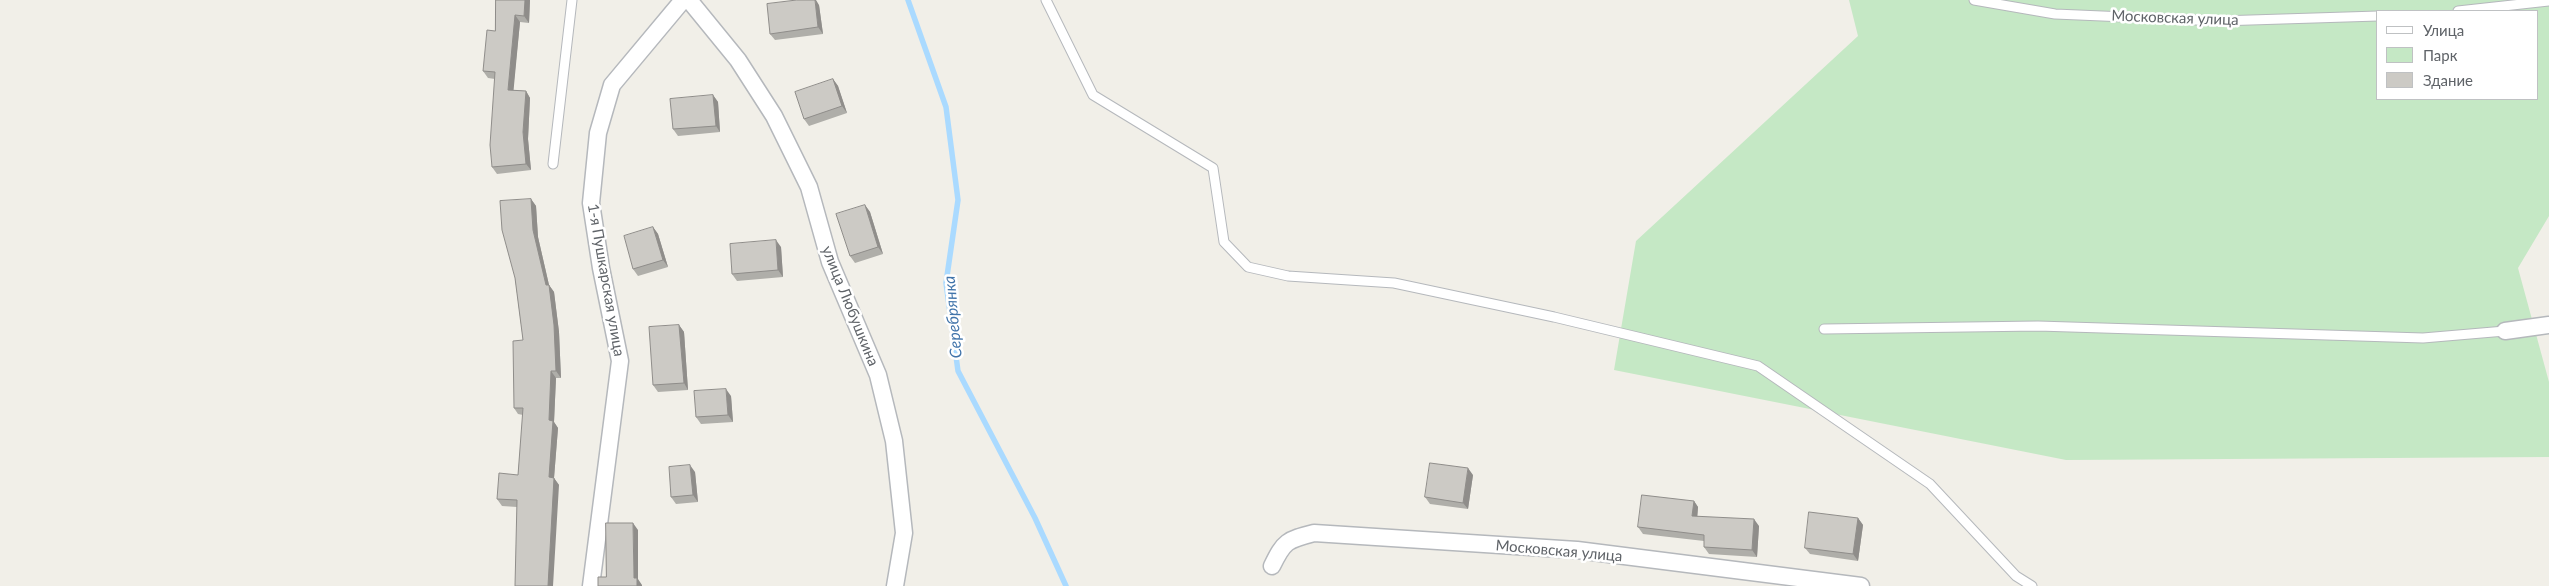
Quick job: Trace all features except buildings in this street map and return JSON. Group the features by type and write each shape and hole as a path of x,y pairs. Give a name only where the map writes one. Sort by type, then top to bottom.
{"street":[{"name":"1-я Пушкарская улица","path":"592,586 620,361 601,268 591,203 598,133 612,85 683,0"},
{"name":"улица Любушкина","path":"689,0 738,60 774,116 809,187 830,262 878,375 894,441 904,533 895,586"},
{"path":"2505,331 2549,325"},
{"name":"Московская улица","path":"1272,566 1279,552 1289,540 1314,534 1577,550 1861,586"}],"lane":[{"path":"554,164 572,0"},
{"path":"1046,0 1093,95 1213,168 1224,242 1248,267 1288,276 1394,283 1554,316 1758,366 1930,484 2016,576 2032,586"},
{"name":"Московская улица","path":"1974,0 2055,14 2219,21 2376,16"},
{"path":"2467,10 2549,1"},
{"path":"1824,329 2038,326 2423,338 2505,331"}],"green space":[{"path":"1849,0 2549,0 2549,216 2518,268 2549,382 2549,457 2066,460 1614,370 1636,241 1858,36"}],"waterway":[{"name":"Серебрянка","path":"908,0 946,107 958,200 946,283 958,371 1035,518 1066,586"}]}
